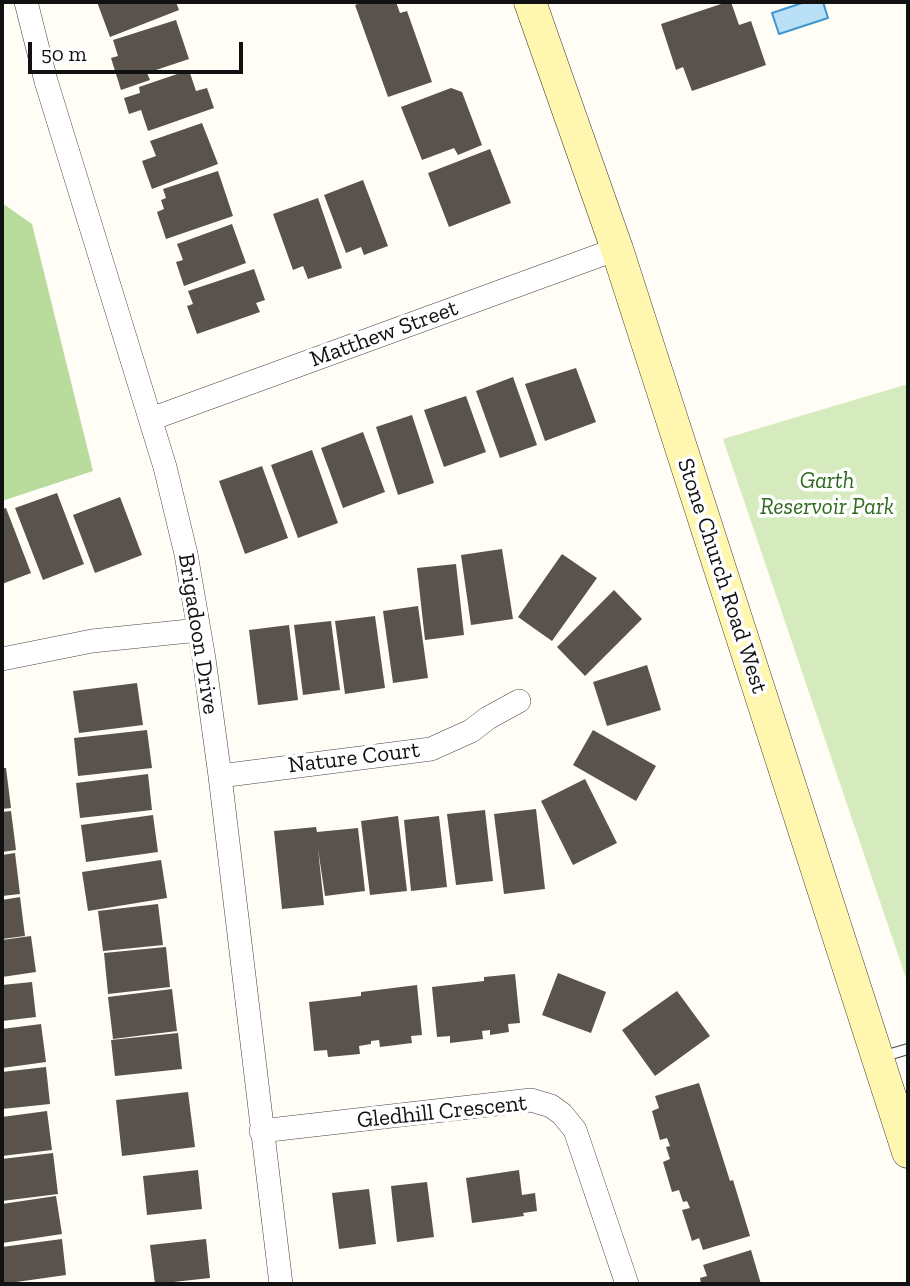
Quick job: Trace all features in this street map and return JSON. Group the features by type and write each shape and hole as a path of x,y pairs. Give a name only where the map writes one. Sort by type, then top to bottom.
{"main road":[{"name":"Stone Church Road West","path":"530,2 617,249 908,1152"}],"street":[{"name":"Brigadoon Drive","path":"26,2 46,81 151,419 186,554 220,775 281,1284"},
{"name":"Matthew Street","path":"151,419 617,249"},
{"path":"2,659 92,641 199,630"},
{"name":"Nature Court","path":"220,775 431,749 471,731 519,701"},
{"name":"Gledhill Crescent","path":"261,1131 531,1100 551,1106 562,1114 575,1130 627,1284"}],"lane":[{"path":"878,1058 908,1049"}],"green space":[{"path":"2,203 32,224 93,471 2,501"},
{"name":"Garth Reservoir Park","path":"908,384 908,984 723,439"}],"water":[{"path":"805,2 823,2 828,18 779,34 772,13"}],"building":[{"path":"97,2 176,2 179,10 110,37"},
{"path":"364,2 396,2 400,13 407,11 432,82 388,97 355,5"},
{"path":"731,2 739,25 751,21 766,65 692,91 683,67 676,70 661,24"},
{"path":"176,20 189,59 147,73 150,80 121,90 111,58 118,56 113,40"},
{"path":"189,70 196,91 207,88 214,108 148,131 141,110 129,114 124,98 140,93 139,87"},
{"path":"451,88 462,92 482,145 458,155 454,148 422,160 401,107"},
{"path":"202,123 218,164 152,189 142,161 156,156 150,141"},
{"path":"490,149 511,203 449,227 428,173"},
{"path":"218,171 233,216 166,239 157,212 164,209 161,200 166,198 163,189"},
{"path":"363,180 388,246 364,255 361,247 346,253 324,195"},
{"path":"318,198 342,268 308,279 303,266 293,270 273,214"},
{"path":"232,224 246,263 184,286 176,262 183,260 177,244"},
{"path":"254,269 265,300 256,303 260,312 197,334 187,306 193,304 188,291"},
{"path":"576,368 596,422 545,441 525,384"},
{"path":"513,377 537,445 500,458 476,391"},
{"path":"466,396 486,452 444,467 424,410"},
{"path":"412,415 434,483 398,495 376,427"},
{"path":"363,432 385,492 343,508 321,448"},
{"path":"312,450 338,523 298,538 271,465"},
{"path":"262,466 288,538 245,554 219,481"},
{"path":"57,493 84,564 43,580 15,508"},
{"path":"120,497 142,555 95,573 73,515"},
{"path":"6,508 31,573 2,584 2,509"},
{"path":"502,549 513,619 471,625 461,555"},
{"path":"562,554 597,578 552,641 518,617"},
{"path":"456,564 464,635 425,640 417,568"},
{"path":"614,590 642,619 585,676 557,647"},
{"path":"418,606 428,678 393,683 383,611"},
{"path":"375,616 385,688 345,694 335,621"},
{"path":"331,621 340,690 303,695 294,625"},
{"path":"289,625 298,700 258,705 249,630"},
{"path":"647,665 661,710 607,726 593,682"},
{"path":"137,683 143,725 79,733 73,691"},
{"path":"147,730 152,768 78,776 74,738"},
{"path":"593,730 656,766 636,801 573,765"},
{"path":"2,768 6,768 11,808 2,809"},
{"path":"148,774 152,810 80,818 76,783"},
{"path":"585,779 617,843 573,865 541,801"},
{"path":"536,809 545,889 504,894 494,814"},
{"path":"485,810 493,881 456,885 447,814"},
{"path":"11,811 16,850 2,852 2,812"},
{"path":"153,815 158,852 86,862 81,825"},
{"path":"398,816 407,891 370,895 361,821"},
{"path":"439,816 447,887 411,891 404,820"},
{"path":"316,827 317,832 358,828 365,891 325,896 318,849 324,905 282,909 274,831"},
{"path":"15,853 20,894 2,896 2,855"},
{"path":"161,860 167,898 88,911 82,872"},
{"path":"20,897 25,936 2,939 2,900"},
{"path":"158,904 163,945 103,951 98,911"},
{"path":"31,936 36,972 2,977 2,940"},
{"path":"166,947 170,987 108,994 104,953"},
{"path":"558,973 606,992 591,1033 542,1015"},
{"path":"515,974 520,1023 508,1024 509,1032 490,1035 490,1030 482,1031 483,1039 450,1043 450,1036 437,1037 432,987 484,981 484,977"},
{"path":"32,982 36,1017 2,1021 2,985"},
{"path":"417,985 422,1035 411,1036 412,1043 380,1047 379,1040 371,1041 371,1044 359,1046 360,1054 328,1057 327,1050 314,1051 309,1002 361,996 361,992"},
{"path":"172,989 177,1031 113,1039 108,997"},
{"path":"677,991 710,1036 655,1076 622,1030"},
{"path":"41,1024 46,1062 2,1068 2,1029"},
{"path":"178,1033 182,1069 115,1076 111,1040"},
{"path":"46,1067 50,1104 2,1109 2,1072"},
{"path":"699,1083 750,1236 703,1250 699,1238 692,1241 682,1210 690,1208 687,1201 683,1202 679,1190 672,1192 663,1162 670,1159 666,1147 670,1146 667,1138 660,1140 652,1111 659,1108 655,1096"},
{"path":"188,1092 195,1147 122,1156 116,1100"},
{"path":"47,1111 52,1150 2,1156 2,1117"},
{"path":"53,1153 58,1194 2,1201 2,1159"},
{"path":"198,1170 202,1209 147,1215 143,1176"},
{"path":"519,1170 522,1195 535,1193 537,1211 523,1213 524,1216 472,1223 466,1178"},
{"path":"427,1182 434,1237 397,1242 391,1186"},
{"path":"369,1189 376,1244 339,1249 332,1193"},
{"path":"56,1196 62,1234 2,1243 2,1204"},
{"path":"62,1239 66,1275 2,1284 2,1247"},
{"path":"206,1239 210,1278 155,1284 150,1245"},
{"path":"751,1250 761,1284 701,1284 700,1278 707,1276 703,1265"}]}
